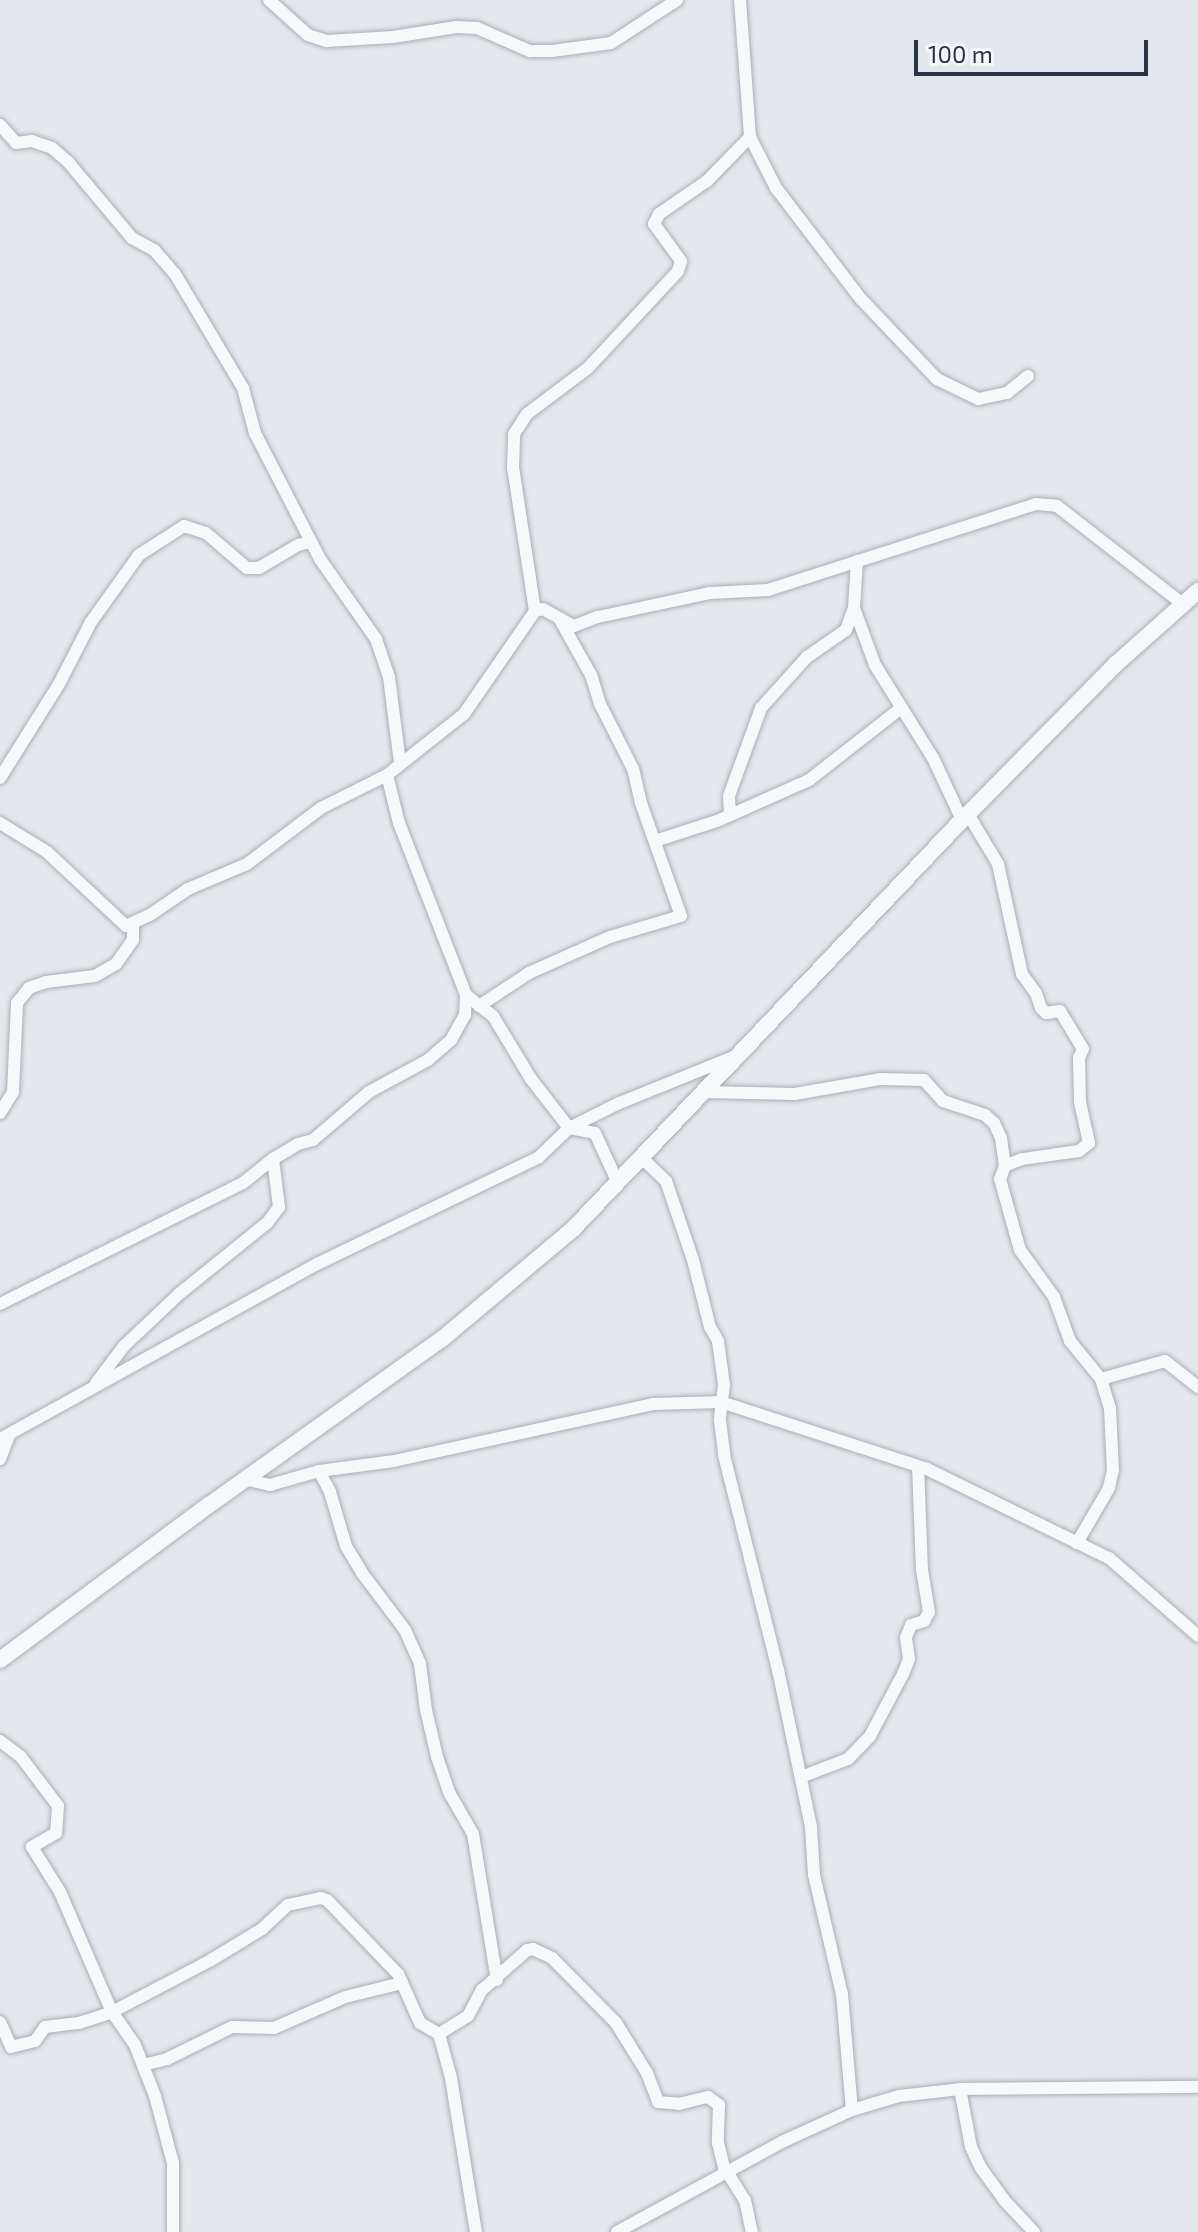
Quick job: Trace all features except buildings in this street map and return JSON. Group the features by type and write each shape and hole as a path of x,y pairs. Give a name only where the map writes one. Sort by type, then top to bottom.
{"street":[{"path":"269,0 308,35 327,41 393,37 456,27 477,28 530,51 611,43 677,0"},
{"path":"740,0 750,137 776,188 861,299 937,379 978,399 1007,393 1028,376"},
{"path":"0,125 16,143 32,141 52,148 69,163 132,238 155,251 175,274 243,388 255,433 310,542 376,639 389,677 400,763"},
{"path":"535,611 526,566 525,524 513,468 514,434 527,414 588,368 678,271 681,261 654,224 659,214 707,181 750,137"},
{"path":"0,823 47,852 109,915 126,926 133,924 188,889 247,864 321,808 387,775 464,714 535,611 543,609 574,626 588,624 598,617 710,593 768,590 1036,504 1057,506 1184,605"},
{"path":"0,778 59,684 91,622 139,555 184,526 206,533 247,568 259,568 298,545 310,542"},
{"path":"730,815 729,796 761,708 807,657 846,630 854,608 857,561"},
{"path":"0,1660 495,1297 573,1229 643,1159 965,817 1116,664 1198,591"},
{"path":"854,608 875,665 933,758 965,817 998,864 1022,974 1036,993 1041,1008 1046,1013 1060,1011 1083,1049 1079,1058 1080,1102 1089,1143 1079,1151 1022,1159 1005,1166"},
{"path":"479,1006 529,973 610,937 681,916 633,769 600,704 591,675 559,617"},
{"path":"655,841 730,815 809,780 901,708"},
{"path":"0,1304 243,1183 273,1159 313,1140 369,1092 428,1060 451,1040 465,1015 466,995 399,823 387,775"},
{"path":"0,1113 13,1092 17,1003 29,988 46,982 95,976 116,964 133,940 133,924"},
{"path":"466,995 493,1016 531,1079 569,1128 595,1133 618,1183"},
{"path":"0,1459 4,1437 93,1386 317,1264 539,1157 569,1128 617,1104 743,1053"},
{"path":"706,1092 795,1094 880,1079 924,1080 943,1101 985,1115 994,1123 1001,1138 1005,1166 1000,1179 1001,1192 1020,1250 1054,1297 1070,1341 1101,1379 1110,1409 1113,1470 1109,1488 1077,1543"},
{"path":"93,1386 124,1346 267,1223 279,1207 273,1159"},
{"path":"643,1159 666,1181 684,1229 710,1327 718,1341 723,1374 724,1455 756,1577 801,1777 817,1889 842,1994 852,2110"},
{"path":"1101,1379 1165,1361 1198,1387"},
{"path":"244,1479 270,1485 319,1471 394,1461 654,1404 721,1402 918,1467 1109,1558 1198,1636"},
{"path":"801,1777 848,1759 870,1736 909,1659 906,1637 911,1625 924,1621 929,1612 922,1570 918,1467"},
{"path":"319,1471 330,1492 346,1546 362,1573 405,1630 420,1664 437,1757 450,1794 473,1834 497,1980"},
{"path":"0,1741 21,1757 58,1806 56,1833 32,1847 60,1892 112,2012 135,2045 143,2065 173,2163 173,2232"},
{"path":"0,2022 11,2047 35,2041 45,2027 79,2023 112,2012 230,1949 262,1929 288,1905 321,1898 361,1932 402,1983 420,2023 439,2034 451,2078 476,2232"},
{"path":"439,2034 468,2016 482,1990 497,1980 527,1950 533,1949 552,1958 616,2023 647,2073 658,2102 679,2104 708,2097 719,2105 718,2143 724,2167 745,2200 752,2232"},
{"path":"143,2065 167,2059 232,2027 274,2028 345,1997 402,1983"},
{"path":"617,2232 784,2141 852,2110 899,2096 960,2089 1198,2087"},
{"path":"960,2089 971,2147 981,2168 1004,2200 1034,2232"}]}
